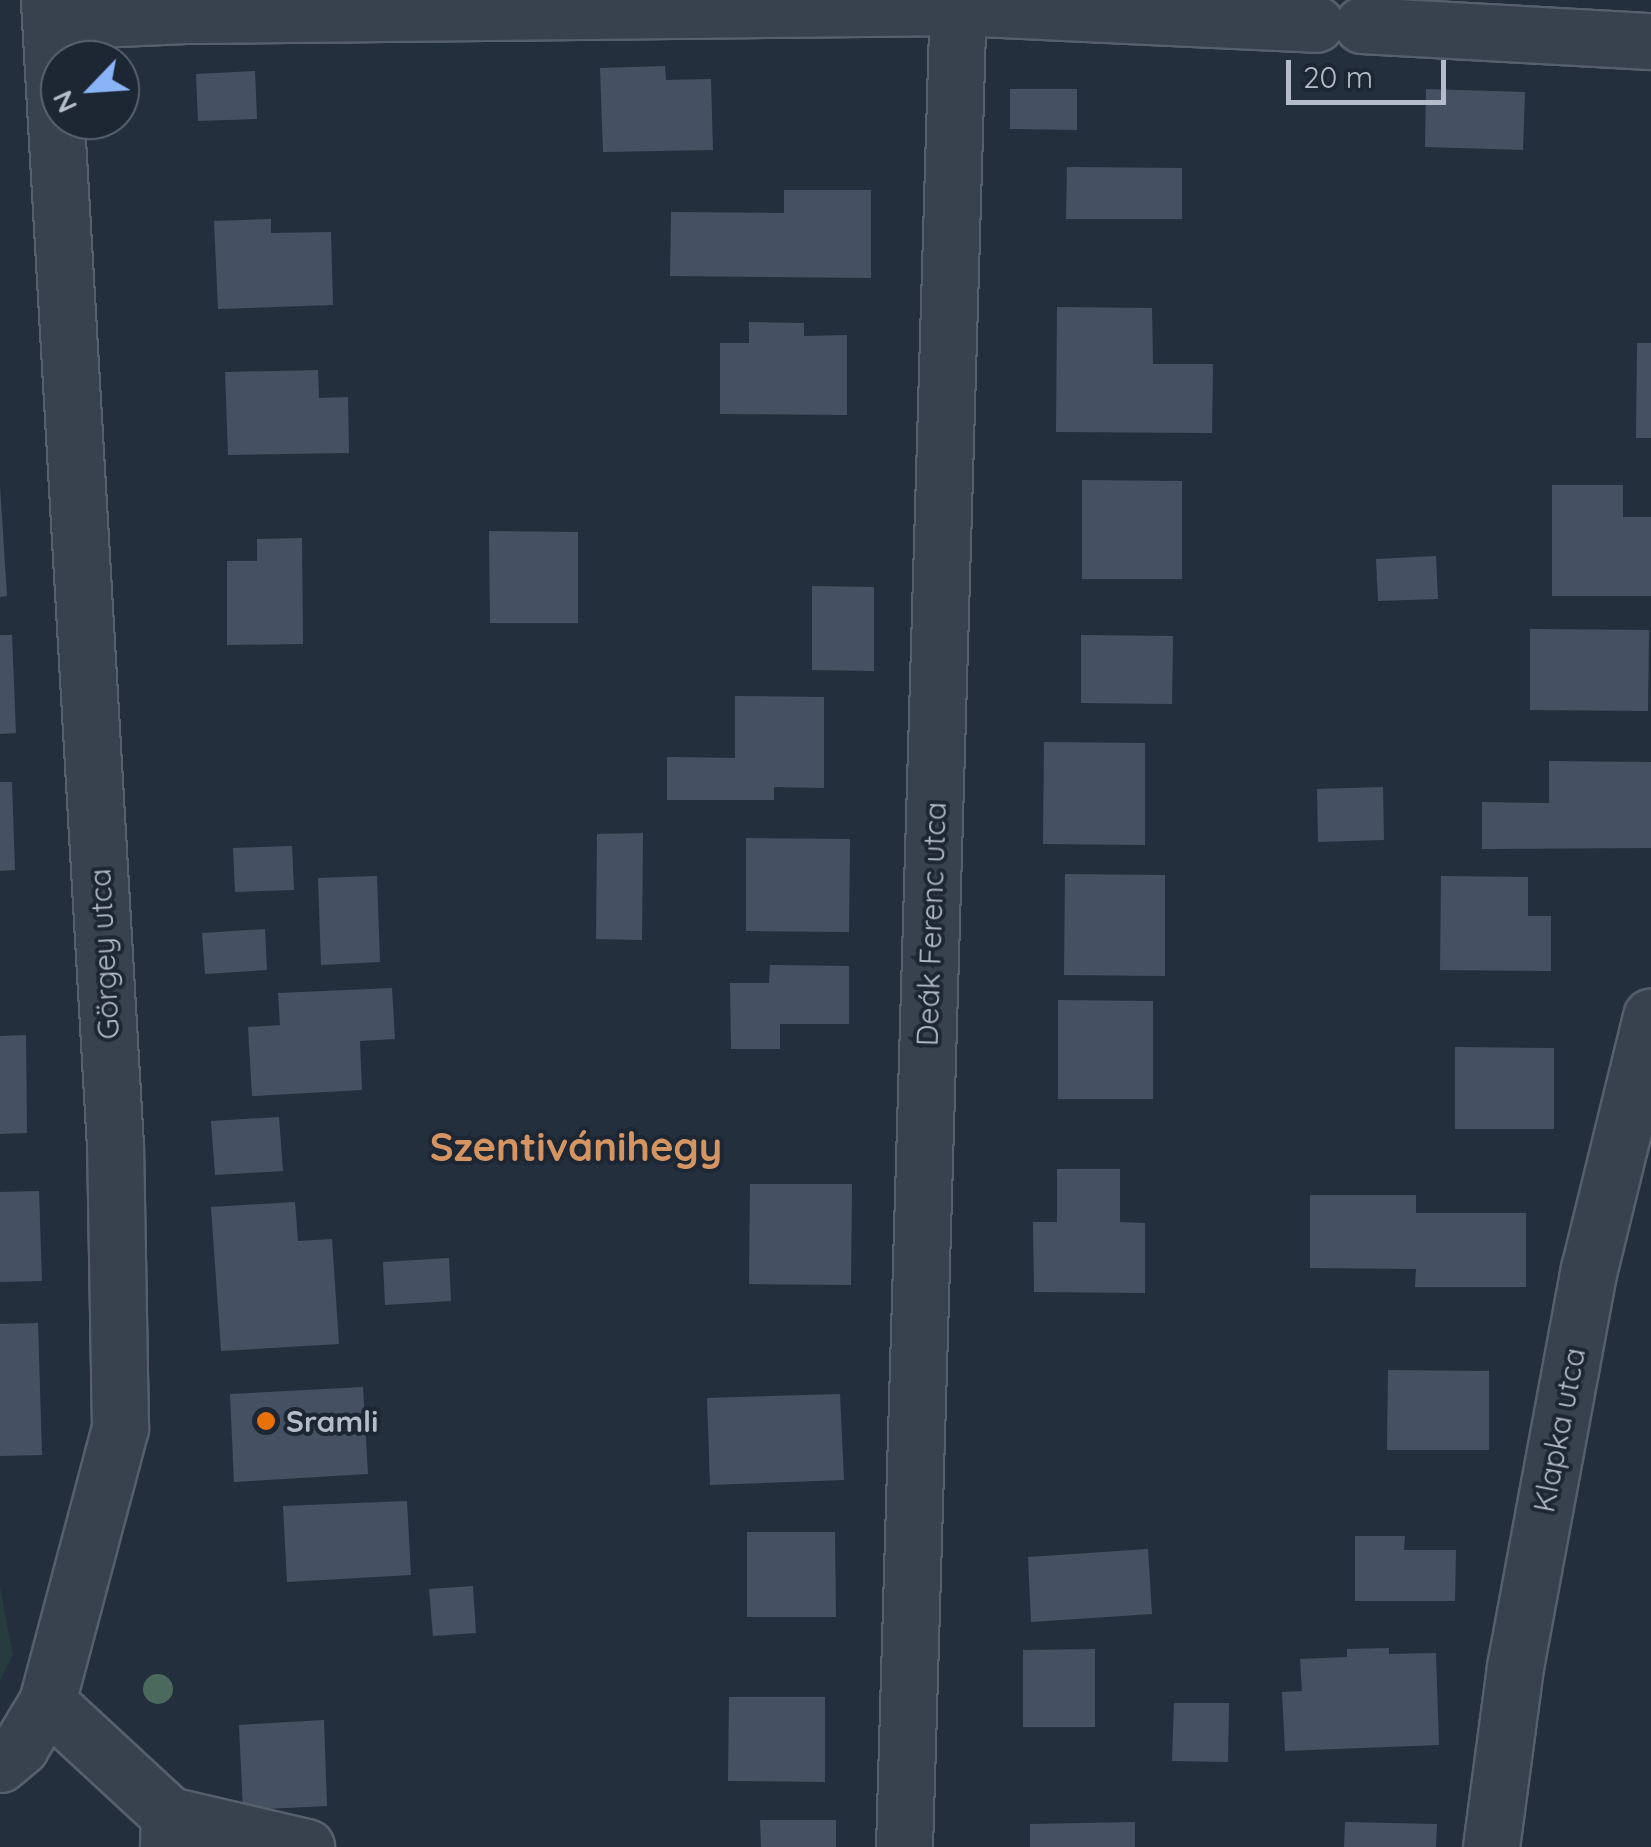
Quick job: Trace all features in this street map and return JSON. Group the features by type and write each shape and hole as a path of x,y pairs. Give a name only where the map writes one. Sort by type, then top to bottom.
{"street":[{"path":"50,11 191,15 958,4 1651,41"},
{"name":"Deák Ferenc utca","path":"904,1847 958,4"},
{"name":"Görgey utca","path":"0,1764 20,1748 47,1702 88,1560 120,1428 114,1146 50,11"},
{"name":"Klapka utca","path":"1491,1847 1514,1667 1589,1268 1651,1017"},
{"path":"47,1702 168,1831 306,1847"}],"green space":[{"path":"0,1587 13,1655 0,1680"}],"building":[{"path":"665,66 666,80 711,79 713,150 603,152 600,68"},
{"path":"255,71 257,119 198,121 196,74"},
{"path":"1010,89 1077,89 1077,130 1010,129"},
{"path":"1426,89 1525,92 1523,150 1425,147"},
{"path":"1067,167 1182,168 1182,219 1066,219"},
{"path":"784,190 871,190 871,278 670,276 671,212 784,213"},
{"path":"271,219 271,233 331,232 333,305 218,309 214,221"},
{"path":"1057,307 1152,308 1153,364 1213,364 1212,433 1056,432"},
{"path":"749,322 804,323 804,336 847,335 847,415 720,414 720,343 749,343"},
{"path":"1637,343 1651,343 1651,438 1636,438"},
{"path":"318,370 319,398 348,397 349,453 228,455 225,372"},
{"path":"1082,480 1182,481 1182,579 1082,579"},
{"path":"1552,485 1623,485 1623,517 1651,517 1651,596 1552,596"},
{"path":"0,486 7,596 0,597"},
{"path":"489,531 578,532 578,623 490,623"},
{"path":"302,538 303,644 227,645 227,561 257,561 257,539"},
{"path":"1436,556 1438,599 1378,601 1376,559"},
{"path":"812,586 874,587 874,671 812,670"},
{"path":"1530,629 1649,630 1648,711 1530,710"},
{"path":"0,635 12,635 16,733 0,734"},
{"path":"1081,635 1173,636 1172,704 1081,703"},
{"path":"735,696 824,697 824,788 774,787 774,800 667,800 667,757 735,758"},
{"path":"1044,742 1145,743 1145,845 1043,844"},
{"path":"1549,761 1651,762 1651,848 1482,849 1482,802 1549,803"},
{"path":"0,782 12,782 15,870 0,871"},
{"path":"1383,787 1384,840 1318,842 1317,789"},
{"path":"643,833 642,940 596,939 597,834"},
{"path":"746,838 850,839 849,932 746,931"},
{"path":"292,846 294,890 235,892 233,848"},
{"path":"1065,874 1165,875 1165,976 1064,975"},
{"path":"377,876 380,962 321,965 318,878"},
{"path":"1441,876 1528,877 1528,916 1551,916 1551,971 1440,970"},
{"path":"265,929 267,970 205,974 202,933"},
{"path":"770,965 849,966 849,1024 780,1024 780,1049 731,1049 730,983 769,983"},
{"path":"392,988 395,1039 360,1041 362,1090 252,1096 248,1027 280,1025 278,993"},
{"path":"1058,1000 1153,1001 1153,1099 1058,1099"},
{"path":"26,1035 27,1133 0,1134 0,1036"},
{"path":"1455,1047 1554,1048 1554,1129 1455,1129"},
{"path":"279,1117 283,1171 215,1175 211,1121"},
{"path":"1057,1169 1120,1169 1120,1222 1145,1223 1145,1293 1034,1292 1033,1222 1057,1222"},
{"path":"750,1184 852,1184 851,1285 749,1284"},
{"path":"39,1191 42,1281 0,1282 0,1192"},
{"path":"1310,1195 1416,1195 1416,1213 1526,1213 1526,1287 1415,1287 1416,1269 1310,1268"},
{"path":"295,1202 298,1241 332,1239 339,1344 221,1351 211,1207"},
{"path":"449,1258 451,1301 385,1305 383,1262"},
{"path":"38,1323 42,1455 0,1456 0,1324"},
{"path":"1388,1370 1489,1371 1489,1450 1387,1450"},
{"path":"363,1387 368,1474 234,1482 230,1394"},
{"path":"840,1394 844,1480 710,1485 707,1398"},
{"path":"407,1501 411,1575 287,1582 283,1506"},
{"path":"747,1532 835,1532 836,1617 747,1617"},
{"path":"1355,1536 1405,1536 1404,1550 1456,1550 1455,1601 1355,1601"},
{"path":"1148,1549 1152,1614 1031,1622 1028,1557"},
{"path":"473,1586 476,1633 433,1636 429,1589"},
{"path":"1389,1648 1389,1654 1436,1653 1439,1745 1285,1751 1282,1692 1302,1691 1300,1659 1347,1657 1347,1649"},
{"path":"1095,1649 1095,1727 1023,1727 1023,1650"},
{"path":"729,1697 825,1697 825,1782 728,1781"},
{"path":"1174,1703 1229,1703 1228,1762 1172,1761"},
{"path":"324,1720 327,1806 243,1810 239,1725"},
{"path":"760,1820 836,1820 836,1847 761,1847"},
{"path":"1135,1822 1135,1847 1030,1847 1030,1824"},
{"path":"1345,1822 1437,1824 1436,1847 1344,1847"}],"place":[{"name":"Sramli","path":"266,1421"}],"district":[{"name":"Szentivánihegy","path":"576,1146"}]}
